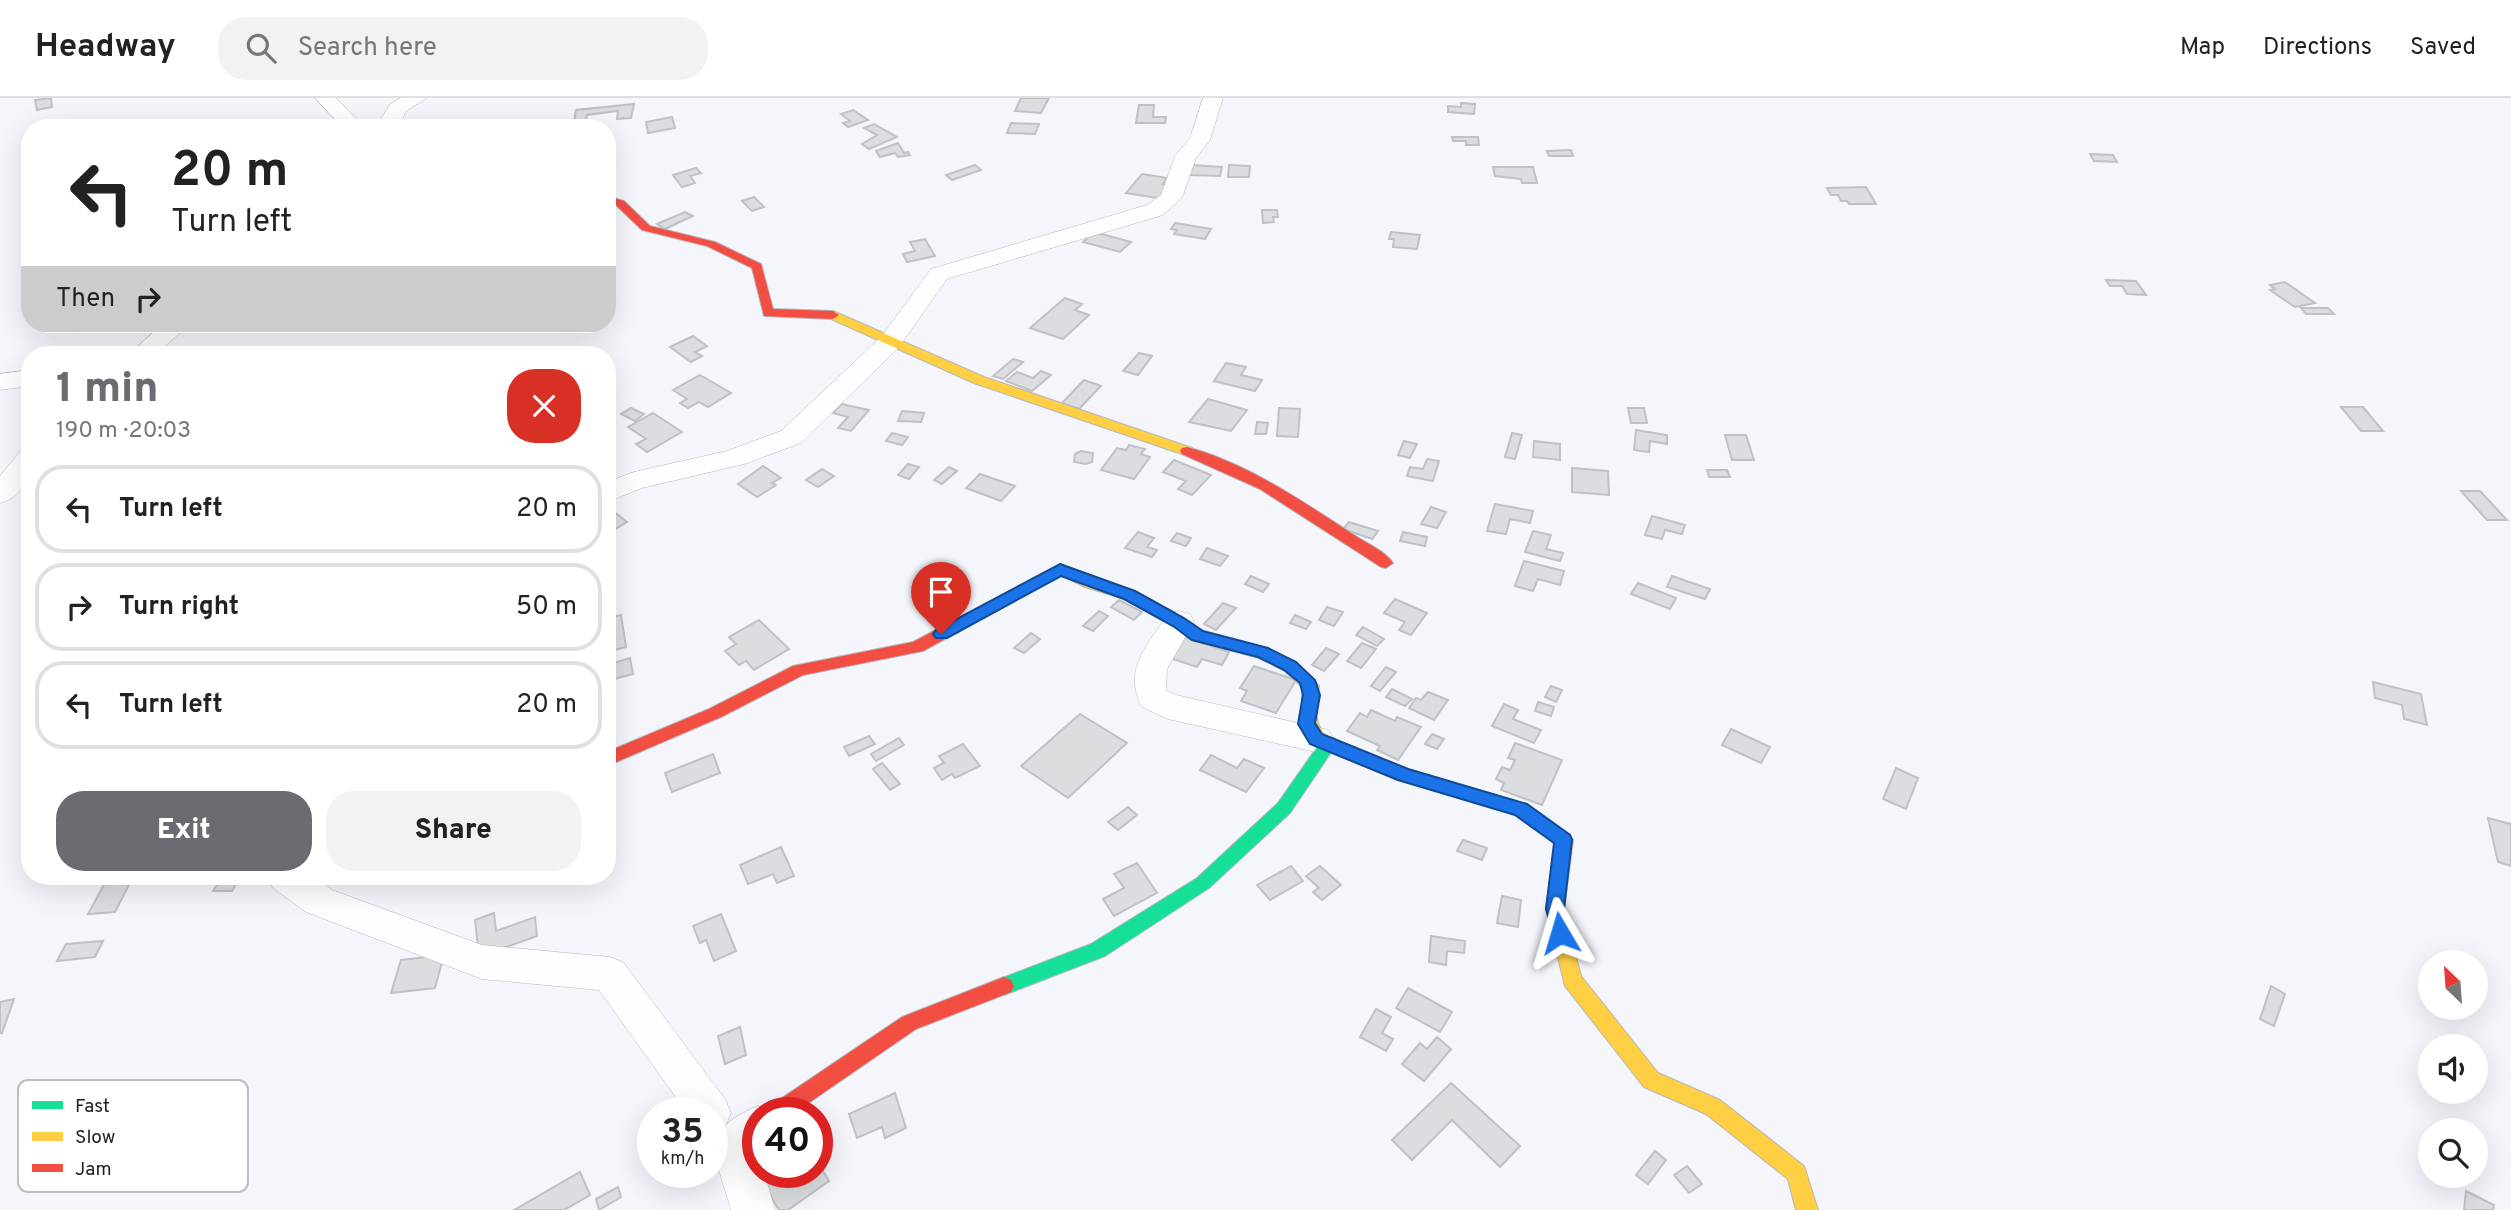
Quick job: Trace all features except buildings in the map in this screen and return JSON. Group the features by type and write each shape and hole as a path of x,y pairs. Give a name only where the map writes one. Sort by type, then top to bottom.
{"street":[{"path":"325,98 346,119"},
{"path":"393,119 397,108 416,98"},
{"path":"616,489 634,481 734,458 791,437 890,342 939,274 1155,210 1171,198 1186,156 1200,140 1213,98"},
{"path":"616,201 646,228 711,244 757,266 768,313 830,313 979,380 1208,458 1290,501 1386,563"},
{"path":"151,346 167,333"},
{"path":"0,382 21,379"},
{"path":"0,494 21,469"},
{"path":"616,755 715,713 799,670 917,648 1060,569 1090,583 1130,595 1179,622 1198,636 1263,653 1290,666 1307,680 1311,695 1307,724 1322,742"},
{"path":"1179,622 1150,674 1147,683 1153,698 1168,706 1322,742 1404,775 1520,809 1563,840 1555,909 1572,980 1651,1080 1713,1107 1797,1173 1807,1210"},
{"path":"800,1097 909,1023 1098,950 1203,883 1284,808 1322,742"},
{"path":"297,885 319,901 482,962 610,974 729,1125 752,1210"}],"traffic: fast":[{"path":"1004,986 1098,950 1203,883 1284,808 1328,745"}],"traffic: slow":[{"path":"833,315 979,380 1187,451"},
{"path":"1055,572 1060,569 1090,583 1130,595 1179,622 1198,636 1263,653 1290,666 1311,686 1308,715 1311,729 1323,741 1334,746"},
{"path":"1563,941 1572,980 1651,1080 1713,1107 1797,1173 1807,1210"}],"traffic: jam":[{"path":"616,202 646,228 711,244 757,266 768,313 833,315"},
{"path":"1187,451 1265,486 1386,563"},
{"path":"616,755 715,713 799,670 917,647 1055,572"},
{"path":"1334,746 1404,775 1520,809 1564,840 1555,909 1563,941"},
{"path":"800,1097 909,1023 1004,986"}],"route":[{"path":"941,634 1060,569 1090,583 1130,595 1179,622 1198,636 1263,653 1290,666 1311,686 1307,724 1316,739 1404,775 1520,809 1563,840 1555,909 1560,933"}]}
